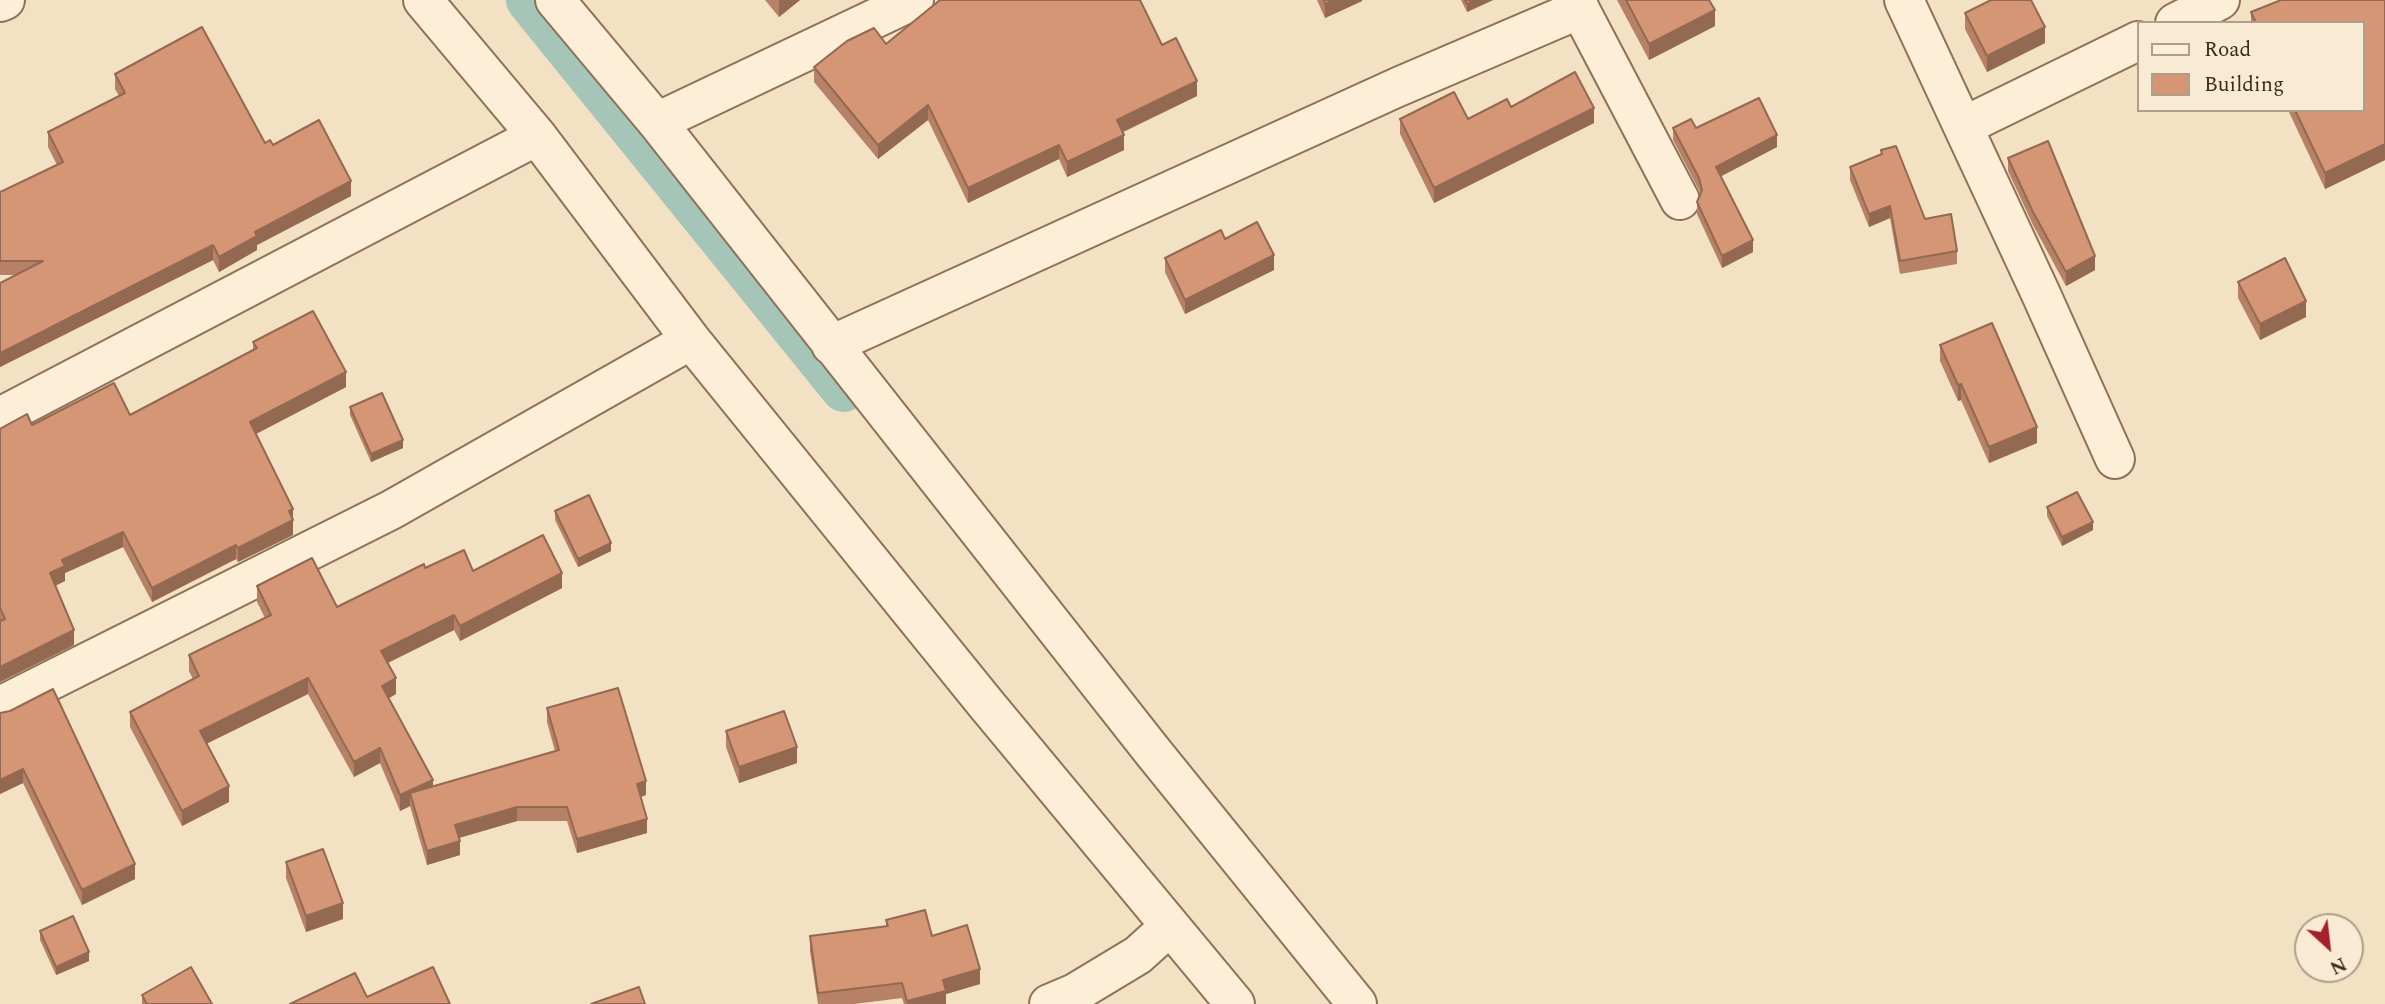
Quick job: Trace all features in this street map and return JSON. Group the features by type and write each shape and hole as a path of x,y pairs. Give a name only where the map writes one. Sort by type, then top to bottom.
{"street":[{"path":"423,0 537,136 691,340 978,694 1235,1004"},
{"path":"555,0 657,122 1144,742 1357,1004"},
{"path":"657,122 914,0"},
{"path":"1904,0 2115,459"},
{"path":"2179,21 2220,0"},
{"path":"831,345 1577,5 1681,200"},
{"path":"1964,126 2136,42"},
{"path":"0,417 537,136"},
{"path":"0,706 391,510 691,340"},
{"path":"1049,1004 1075,993 1138,955 1170,926"}],"building":[{"path":"940,0 1140,0 1162,45 1176,38 1197,81 1117,120 1124,135 1067,162 1059,145 968,188 928,105 878,145 814,67 847,41 874,28 886,44"},
{"path":"1626,0 1709,0 1715,10 1649,44"},
{"path":"1991,0 2031,0 2045,27 1987,56 1965,13"},
{"path":"2281,0 2385,0 2385,144 2325,173 2296,112 2364,112 2364,21 2255,21 2251,12"},
{"path":"202,27 265,143 270,140 273,145 319,120 351,181 255,232 257,236 219,257 213,245 0,353 0,283 43,261 0,261 0,192 63,162 48,132 125,93 115,74"},
{"path":"1575,72 1594,108 1434,188 1400,119 1454,92 1468,119 1507,99 1511,107"},
{"path":"1759,98 1777,135 1716,167 1753,240 1722,256 1697,202 1702,190 1699,178 1673,128 1691,119 1696,128"},
{"path":"2048,141 2095,256 2066,272 2033,212 2008,158"},
{"path":"1896,146 1925,219 1951,214 1957,251 1900,261 1890,206 1869,214 1850,167 1882,154 1881,150"},
{"path":"1257,222 1274,255 1185,300 1165,258 1221,230 1225,239"},
{"path":"2285,258 2306,301 2260,324 2238,282"},
{"path":"313,311 346,372 250,422 293,509 289,511 293,520 238,548 236,545 152,588 123,532 62,560 65,566 50,573 74,630 0,667 0,621 5,619 0,608 0,429 27,414 32,425 114,383 130,415 257,348 253,342"},
{"path":"1992,323 2037,427 1989,447 1940,345"},
{"path":"382,393 403,440 371,454 350,407"},
{"path":"2077,492 2093,522 2062,537 2047,507"},
{"path":"589,495 611,543 578,559 555,511"},
{"path":"543,535 562,573 460,626 454,615 381,651 396,678 382,686 433,780 400,795 380,748 354,762 308,678 200,731 229,786 182,811 130,712 199,676 189,655 271,615 257,586 312,558 337,607 424,564 425,568 464,550 473,571"},
{"path":"618,688 646,781 637,784 647,819 577,839 567,807 517,807 455,825 460,841 427,851 410,793 559,750 547,708"},
{"path":"53,689 135,864 82,890 23,769 0,780 0,713 10,711"},
{"path":"784,711 797,747 739,767 726,731"},
{"path":"323,849 343,903 306,916 286,862"},
{"path":"925,910 932,936 967,925 980,969 943,980 946,991 907,1001 902,983 818,993 810,936 888,926 886,920"},
{"path":"73,916 89,952 56,967 40,931"},
{"path":"191,967 212,1004 147,1004 142,995"},
{"path":"433,967 450,1004 290,1004 355,973 367,997"},
{"path":"639,987 645,1004 591,1004"}],"waterway":[{"path":"529,0 844,389"}]}
